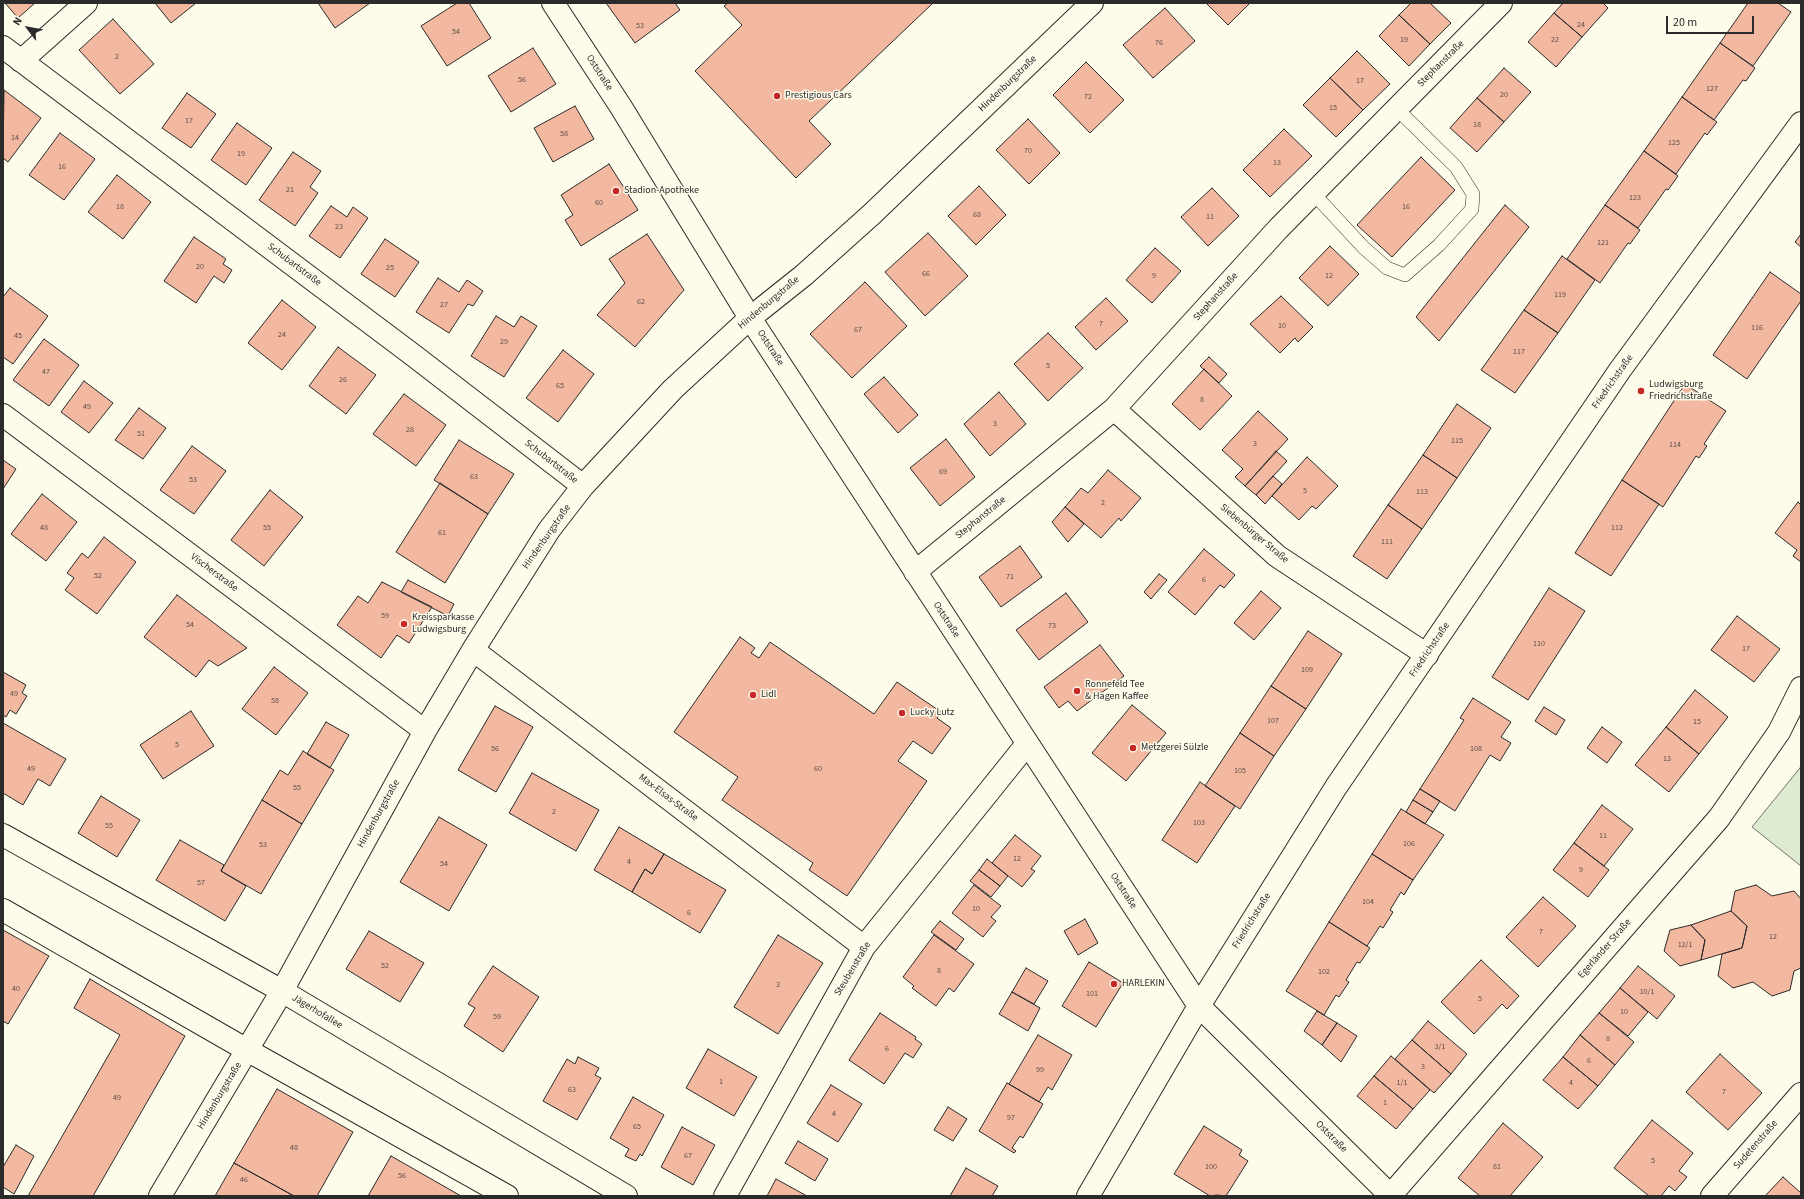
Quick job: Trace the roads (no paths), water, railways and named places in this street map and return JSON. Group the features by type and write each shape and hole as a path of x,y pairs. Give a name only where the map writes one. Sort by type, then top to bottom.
{"street":[{"path":"21,61 86,3"},
{"name":"Oststraße","path":"553,3 618,102 750,318 1199,1006 1391,1196"},
{"name":"Hindenburgstraße","path":"160,1196 282,991 425,731 473,650 549,530 583,486 673,389 750,318 804,274 872,214 1092,3"},
{"name":"Stephanstraße","path":"915,572 1114,409 1278,229 1501,3"},
{"name":"Schubartstraße","path":"3,47 406,350 583,486"},
{"name":"Friedrichstraße","path":"1088,1196 1199,1006 1336,787 1620,370 1801,123"},
{"name":"Siebenbürger Straße","path":"1114,409 1277,556 1427,655"},
{"name":"Vischerstraße","path":"3,415 425,731"},
{"name":"Max-Elsas-Straße","path":"473,650 864,947"},
{"name":"Egerländer Straße","path":"1391,1196 1719,818 1779,732 1801,688"},
{"name":"Steubenstraße","path":"725,1196 864,947 1027,744"},
{"name":"Jägerhofallee","path":"3,835 282,991 626,1196"},
{"path":"3,910 247,1050 507,1196"},
{"name":"Sudetenstraße","path":"1712,1196 1801,1094"}],"lane":[{"path":"1313,193 1364,248 1387,268 1405,275 1439,245 1472,209 1473,194 1456,167 1396,109"}],"place":[{"name":"Prestigious Cars","path":"777,96"},
{"name":"Stadion-Apotheke","path":"616,191"},
{"name":"Ludwigsburg Friedrichstraße","path":"1641,391"},
{"name":"Kreissparkasse Ludwigsburg","path":"404,624"},
{"name":"Ronnefeld Tee & Hagen Kaffee","path":"1077,691"},
{"name":"Lidl","path":"753,695"},
{"name":"Lucky Lutz","path":"902,713"},
{"name":"Metzgerei Sülzle","path":"1133,748"},
{"name":"HARLEKIN","path":"1114,984"}]}
